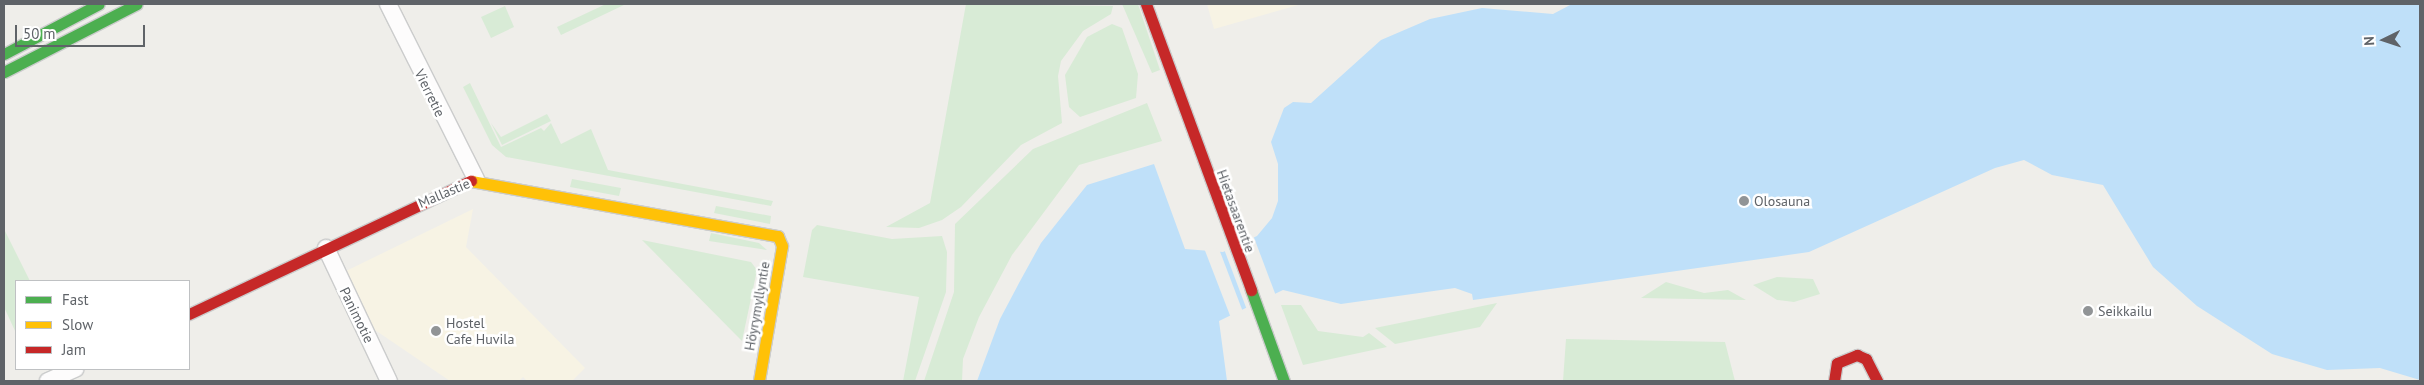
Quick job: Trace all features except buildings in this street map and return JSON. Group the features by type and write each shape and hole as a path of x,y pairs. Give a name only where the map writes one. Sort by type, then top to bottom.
{"street":[{"path":"4,54 99,4"},
{"path":"4,72 137,4"},
{"name":"Vierretie","path":"388,4 476,179"},
{"name":"Hietasaarentie","path":"1146,4 1165,50 1216,201 1284,381"},
{"name":"Hietasaarentie","path":"1154,4 1165,50"},
{"name":"Mallastie","path":"190,314 476,179 778,236"},
{"name":"Höyrymyllyntie","path":"759,381 782,246 778,236"},
{"name":"Panimotie","path":"326,248 389,381"},
{"path":"1834,381 1837,363 1857,355 1866,358 1876,381"},
{"path":"48,381 73,370"}],"shaded area":[{"path":"1207,4 1302,4 1214,29"},
{"path":"473,209 466,247 585,368 572,381 527,381 523,377 519,381 450,381 375,330 346,271"}],"green space":[{"path":"606,4 626,4 561,35 557,27"},
{"path":"966,4 1113,6 1111,14 1083,31 1061,61 1058,76 1062,123 1021,145 961,207 942,220 919,228 886,227 930,203"},
{"path":"1122,4 1138,4 1160,70 1152,73"},
{"path":"505,6 514,27 491,38 481,17"},
{"path":"1112,24 1122,28 1138,74 1136,98 1080,117 1069,107 1065,75 1087,37"},
{"path":"470,83 501,147 541,128 544,131 551,123 561,144 591,129 608,170 773,201 771,206 506,157 492,145 463,87"},
{"path":"1147,103 1162,141 1079,165 1012,255 979,317 963,359 962,381 924,381 954,292 955,224 1033,149"},
{"path":"547,114 551,121 502,145 491,123 501,137"},
{"path":"572,179 621,188 619,196 570,187"},
{"path":"716,206 771,216 770,224 714,213"},
{"path":"817,225 892,239 942,236 947,252 946,292 915,381 903,381 919,297 803,277 812,230"},
{"path":"4,229 30,280 15,280 15,331 4,307"},
{"path":"711,233 759,243 767,250 709,241"},
{"path":"642,240 751,262 757,270 742,341"},
{"path":"1777,277 1813,279 1820,294 1794,302 1777,300 1753,285"},
{"path":"1666,282 1704,293 1728,290 1746,300 1641,298"},
{"path":"1497,303 1480,327 1395,344 1375,328"},
{"path":"1281,305 1301,305 1318,331 1363,337 1369,333 1387,347 1303,365"},
{"path":"1566,339 1725,342 1735,381 1563,381"}],"water":[{"path":"1572,4 2420,4 2420,380 2380,368 2327,370 2272,354 2197,306 2153,267 2103,185 2052,175 2024,160 1995,168 1809,252 1473,300 1472,294 1455,288 1341,304 1283,290 1219,321 1227,381 977,381 1000,319 1041,243 1087,185 1154,164 1185,249 1223,252 1257,236 1272,218 1278,201 1278,164 1271,142 1284,108 1293,102 1311,103 1381,40 1430,19 1482,8 1553,14"}],"pier":[{"path":"1253,235 1276,296 1247,310 1224,249"},
{"path":"1204,248 1219,249 1243,312 1231,318"}],"traffic: fast":[{"path":"4,54 99,4"},
{"path":"4,72 137,4"},
{"path":"1251,290 1284,381"}],"traffic: slow":[{"path":"471,181 778,236 782,246 759,381"}],"traffic: jam":[{"path":"1146,4 1251,290"},
{"path":"190,314 471,181"},
{"path":"1834,381 1837,363 1857,355 1866,359 1877,381"}],"place":[{"name":"Olosauna","path":"1744,201"},
{"name":"Seikkailu","path":"2088,311"},
{"name":"Hostel Cafe Huvila","path":"436,331"}]}
